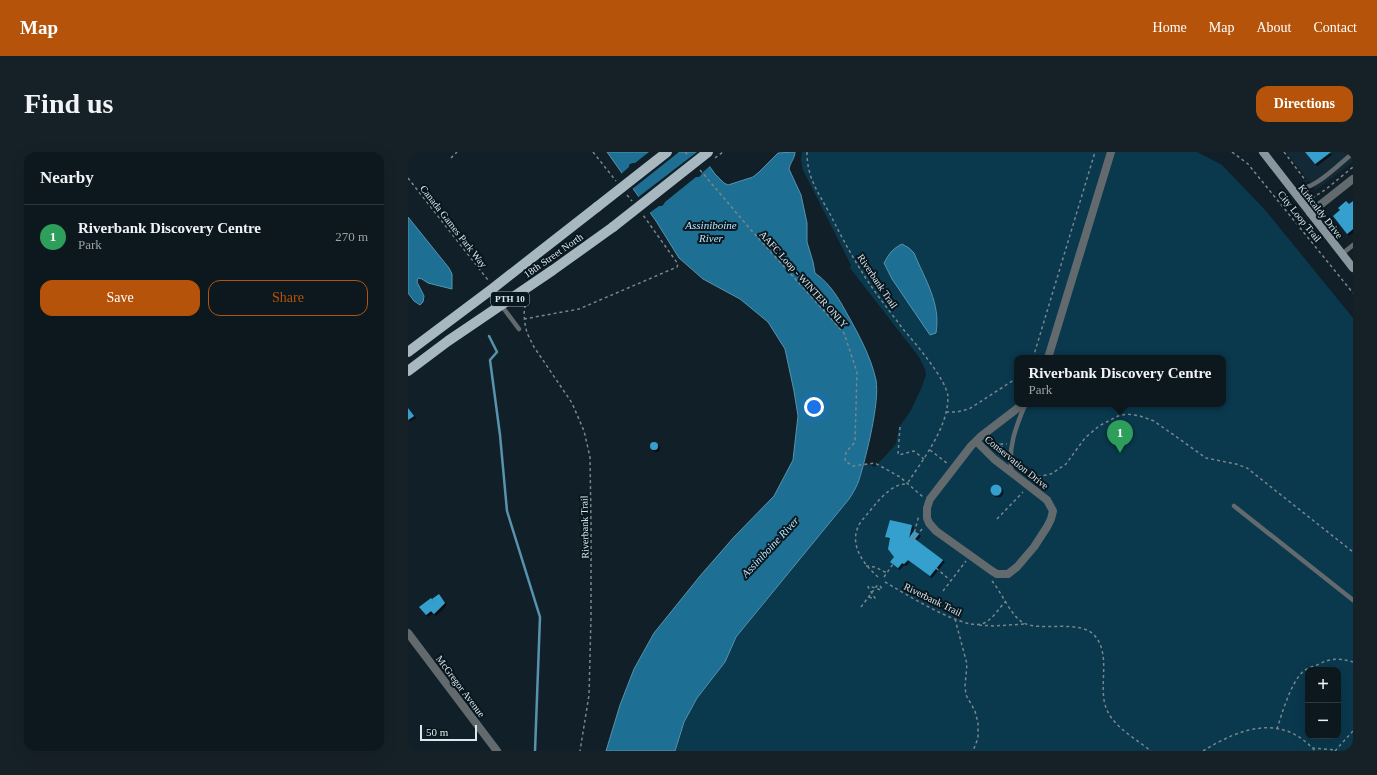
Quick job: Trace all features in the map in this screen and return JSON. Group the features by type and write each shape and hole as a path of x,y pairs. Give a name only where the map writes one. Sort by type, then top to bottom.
{"main road":[{"name":"18th Street North","path":"408,352 492,289 667,152"},
{"name":"18th Street North","path":"408,371 448,340 553,270 612,227 708,152"},
{"name":"Kirkcaldy Drive","path":"1259,152 1291,189 1353,268"},
{"name":"Kirkcaldy Drive","path":"1262,152 1272,166"}],"street":[{"path":"1049,355 1111,152"},
{"path":"1310,213 1353,179"},
{"name":"Conservation Drive","path":"978,439 994,459 1047,500 1052,507 1052,516 1043,534 1017,567 1013,571 1003,574 997,574 988,569 936,531 929,523 926,514 928,504 954,468 978,439 1020,407"},
{"name":"McGregor Avenue","path":"408,633 497,751"}],"lane":[{"path":"1291,189 1301,190 1308,188 1353,153"},
{"path":"1342,254 1353,245"},
{"path":"501,305 519,329"},
{"path":"1012,472 1010,460 1012,447 1016,427 1023,407"},
{"path":"1234,506 1353,600"}],"path":[{"path":"451,158 457,152"},
{"path":"685,152 690,158"},
{"name":"Riverbank Trail","path":"807,152 807,166 812,180 862,273 928,360 942,381 948,395 946,412 930,450 907,484"},
{"path":"1034,355 1095,152"},
{"name":"City Loop Trail","path":"1232,152 1248,164 1353,293"},
{"name":"City Loop Trail","path":"1284,152 1307,182 1308,192 1314,200"},
{"path":"1312,198 1325,190 1353,167"},
{"name":"AAFC Loop - WINTER ONLY","path":"700,170 751,230 844,333 857,372 855,442 846,452 845,461 853,466 874,463 900,477 907,484"},
{"name":"Canada Games Park Way","path":"408,178 489,282"},
{"path":"526,297 524,319 579,309 676,268"},
{"name":"Riverbank Trail","path":"524,319 525,328 531,342 572,404 584,431 590,457 590,648 588,695 580,751"},
{"path":"946,412 957,412 969,409 1014,380"},
{"path":"1032,482 1036,477 1051,474 1066,464 1085,438 1099,426 1118,416 1127,414 1140,416 1154,421 1206,458 1236,464 1247,468 1353,552"},
{"path":"900,427 898,454 914,451 924,459"},
{"path":"978,439 1006,444 1012,447"},
{"path":"930,450 954,468"},
{"path":"878,577 866,566 856,546 855,539 859,524 891,489 899,484 907,484 924,498"},
{"path":"998,519 1026,489"},
{"path":"919,516 912,539 924,527"},
{"name":"Riverbank Trail","path":"943,591 967,559"},
{"path":"884,577 892,564"},
{"path":"866,566 875,567 887,573"},
{"path":"936,568 951,580"},
{"path":"989,577 1015,616 1025,624"},
{"name":"Riverbank Trail","path":"885,582 928,606 955,619 973,625 994,626 1025,624 1087,630 1098,640 1103,660 1104,699 1107,710 1116,723 1150,751"},
{"path":"861,607 872,593 875,588 879,583 882,588 881,590 875,588 869,586 868,588 872,593 875,598 869,597"},
{"path":"973,625 986,622 1006,601"},
{"path":"955,619 966,660 966,695 978,723 978,738 973,751"},
{"path":"1277,729 1285,701 1304,671 1322,662 1340,659 1353,662"},
{"path":"1203,751 1228,736 1255,728 1277,729 1293,733 1315,751"},
{"path":"1312,748 1335,751 1353,731"}],"shaded area":[{"path":"802,152 1197,152 1222,165 1266,211 1353,318 1353,751 676,751 684,722 697,698 725,662 736,637 849,499 858,481 863,462 875,467 896,444 899,427 910,412 921,389 926,375 925,369 919,357 850,268 851,265 803,170 801,160"},
{"path":"1286,152 1353,152 1353,162 1316,190"}],"water":[{"name":"Assiniboine River","path":"607,152 699,152 715,174 728,185 753,177 778,153 795,152 789,169 801,195 807,223 807,242 815,273 831,288 843,306 865,349 876,380 877,390 872,430 862,470 855,490 736,637 725,662 697,698 684,722 675,751 606,751 620,705 634,669 654,633 734,537 774,496 793,460 798,416 785,349 768,322 740,299 703,279 679,258 656,221"},
{"path":"408,217 449,268 452,274 452,289 428,283 418,278 417,282 424,296 423,302 420,305 414,301 408,293"},
{"path":"902,244 914,253 931,292 936,312 936,333 930,335 892,279 884,263 891,252"}],"pier":[{"path":"649,152 679,152 631,190 620,175 629,167 629,165 635,163"},
{"path":"697,152 702,152 711,165 699,177 696,177 662,206 659,206 648,214 637,198"}],"building":[{"path":"1305,152 1331,152 1315,164"},
{"path":"1346,201 1349,204 1353,201 1353,229 1347,234 1333,216 1340,210 1338,208"},
{"path":"408,408 414,416 408,420"},
{"path":"654,442 657,443 657,449 654,450 651,449 650,446 651,443"},
{"path":"998,445 1003,446 1003,452 997,451"},
{"path":"994,485 998,485 1000,486 1000,494 994,495 991,492 991,488"},
{"path":"890,520 912,525 909,538 914,531 919,534 915,539 943,560 930,576 908,560 904,564 902,563 898,568 890,562 894,557 888,549 890,538 885,537"},
{"path":"439,594 445,603 434,614 431,611 426,615 419,607 431,598 435,603 432,599"}],"waterway":[{"path":"489,336 497,352 490,360 500,435 507,511 540,617 535,751"}],"place":[{"name":"Riverbank Discovery Centre","path":"1120,453"}]}
